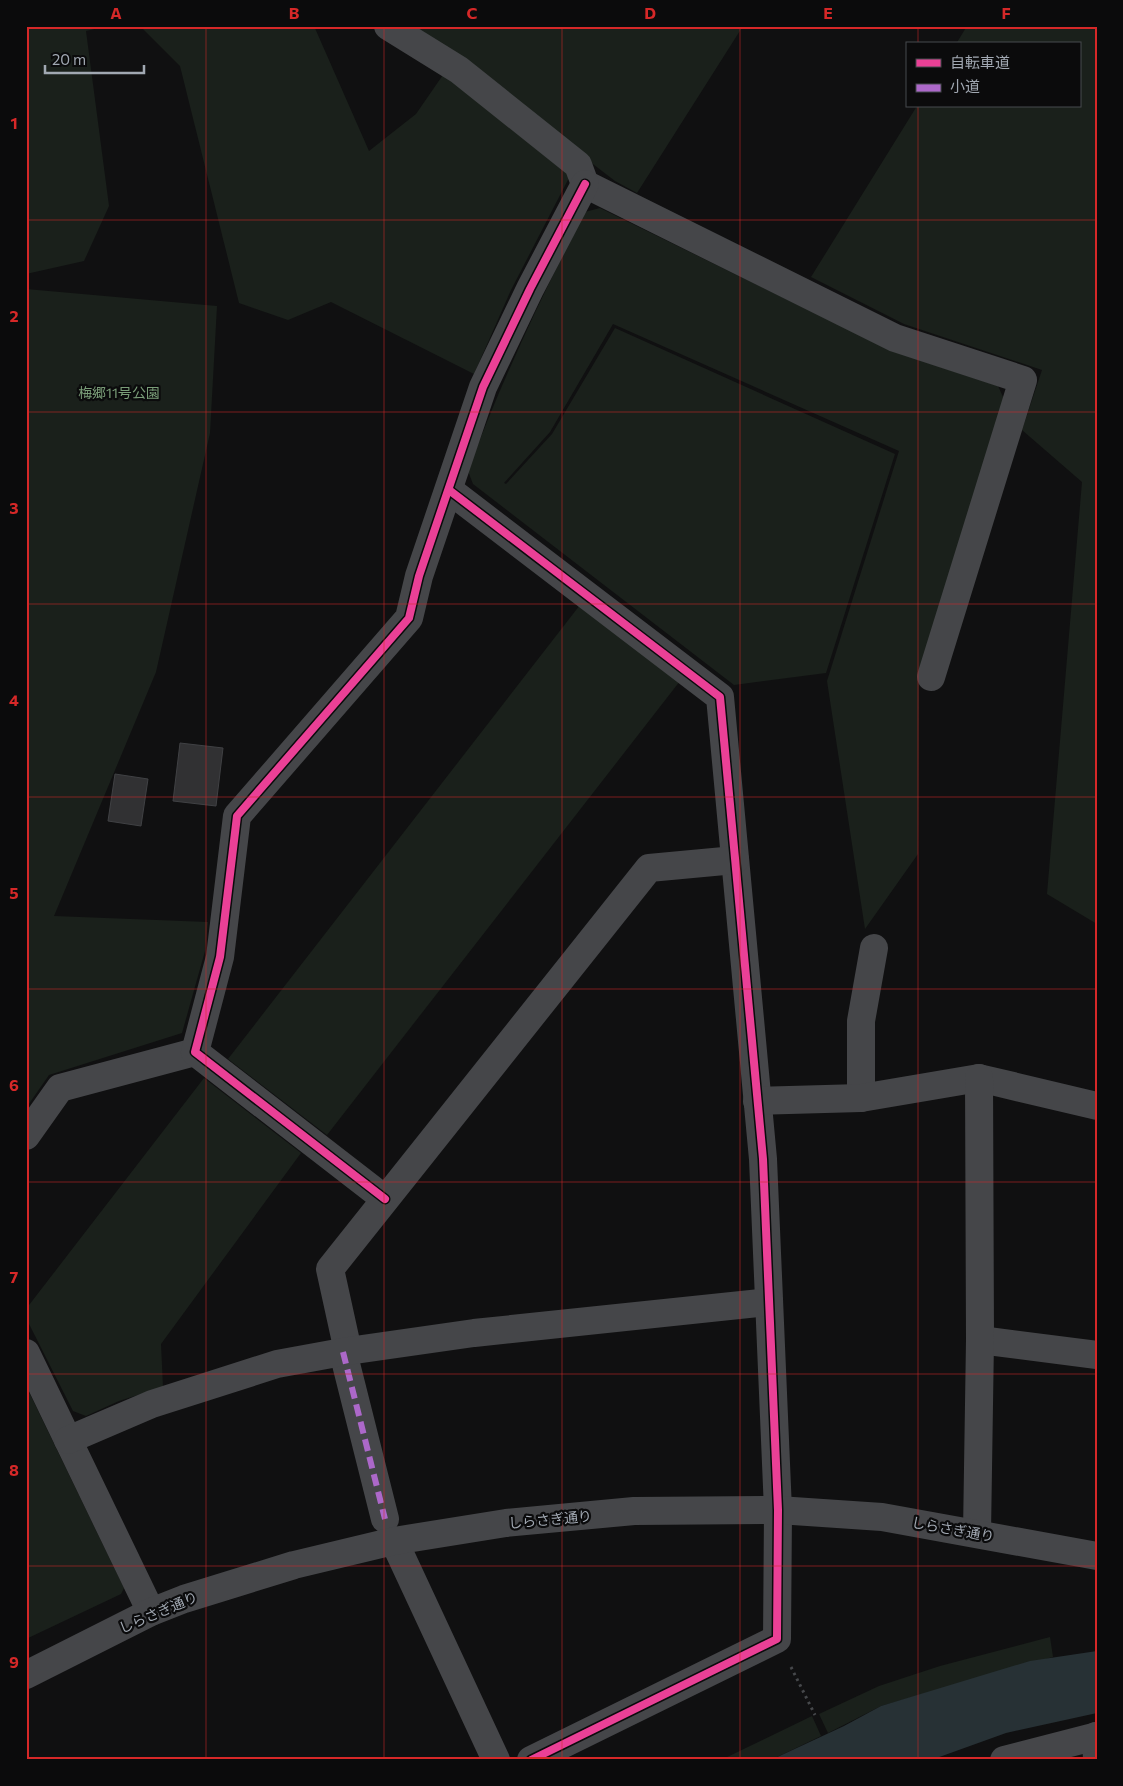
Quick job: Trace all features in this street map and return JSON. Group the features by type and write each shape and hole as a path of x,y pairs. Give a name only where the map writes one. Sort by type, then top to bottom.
{"street":[{"path":"388,26 459,70 578,165 585,184 895,338 1023,380 931,677"},
{"path":"194,1052 220,957 237,816 410,618 419,576 483,387 530,289 585,184"},
{"path":"449,490 720,697 757,1101 769,1302 778,1510 777,1639 531,1760"},
{"path":"496,1760 389,1530 346,1351 330,1269 648,868 735,860"},
{"path":"861,1098 862,1021 874,948"},
{"path":"26,1136 60,1088 194,1052"},
{"path":"194,1052 385,1199"},
{"path":"757,1101 861,1098 979,1078 1097,1106"},
{"path":"977,1533 980,1340 979,1078"},
{"path":"68,1440 161,1402 277,1364 346,1351 474,1332 769,1302"},
{"path":"980,1340 1097,1355"},
{"path":"26,1353 152,1612"},
{"name":"しらさぎ通り","path":"26,1675 152,1612 184,1599 294,1565 389,1530 506,1523 634,1511 778,1510 882,1517 1097,1556"},
{"path":"1004,1760 1096,1744"}],"path":[{"path":"777,1639 815,1715"}],"green space":[{"path":"26,26 107,26 86,31 109,206 84,261 26,274"},
{"path":"140,26 314,26 369,151 416,114 445,72 572,172 511,290 474,374 331,302 288,320 239,303 180,66"},
{"path":"403,26 743,26 637,193 615,181 494,88"},
{"path":"967,26 1097,26 1097,924 1047,894 1082,482 1022,430 1042,370 904,324 811,277 916,108 1080,108 1080,42 957,42"},
{"path":"600,208 892,351 998,386 1004,399 919,674 918,854 865,929 827,681 899,451 613,324 550,432 504,483 506,484 552,434 615,328 895,454 826,673 734,685 473,484 468,471 508,372 537,308 585,212"},
{"name":"梅郷11号公園","path":"26,289 217,306 210,433 156,672 54,916 208,922 205,951 182,1033 49,1075 26,1108"},
{"path":"580,605 680,681 327,1135 228,1059"},
{"path":"204,1078 301,1153 161,1344 163,1387 119,1401 86,1416 73,1411 26,1318 26,1309"},
{"path":"26,1386 124,1588 121,1594 26,1639"},
{"path":"1050,1637 1053,1657 881,1706 828,1733 819,1714 879,1686 940,1666"},
{"path":"812,1716 821,1736 771,1760 721,1760"}],"shaded area":[{"path":"1097,1651 1097,1713 1006,1733 931,1760 771,1760 844,1726 881,1706 1030,1661"}],"building":[{"path":"180,743 223,748 216,806 173,801"},
{"path":"115,774 148,779 141,826 108,821"}],"marked path":[{"path":"343,1352 385,1519"}],"cycle path":[{"path":"385,1199 195,1052 220,957 237,816 409,618 419,576 483,387 530,289 585,184"},
{"path":"449,490 720,697 763,1159 778,1510 777,1639 531,1760"}]}
